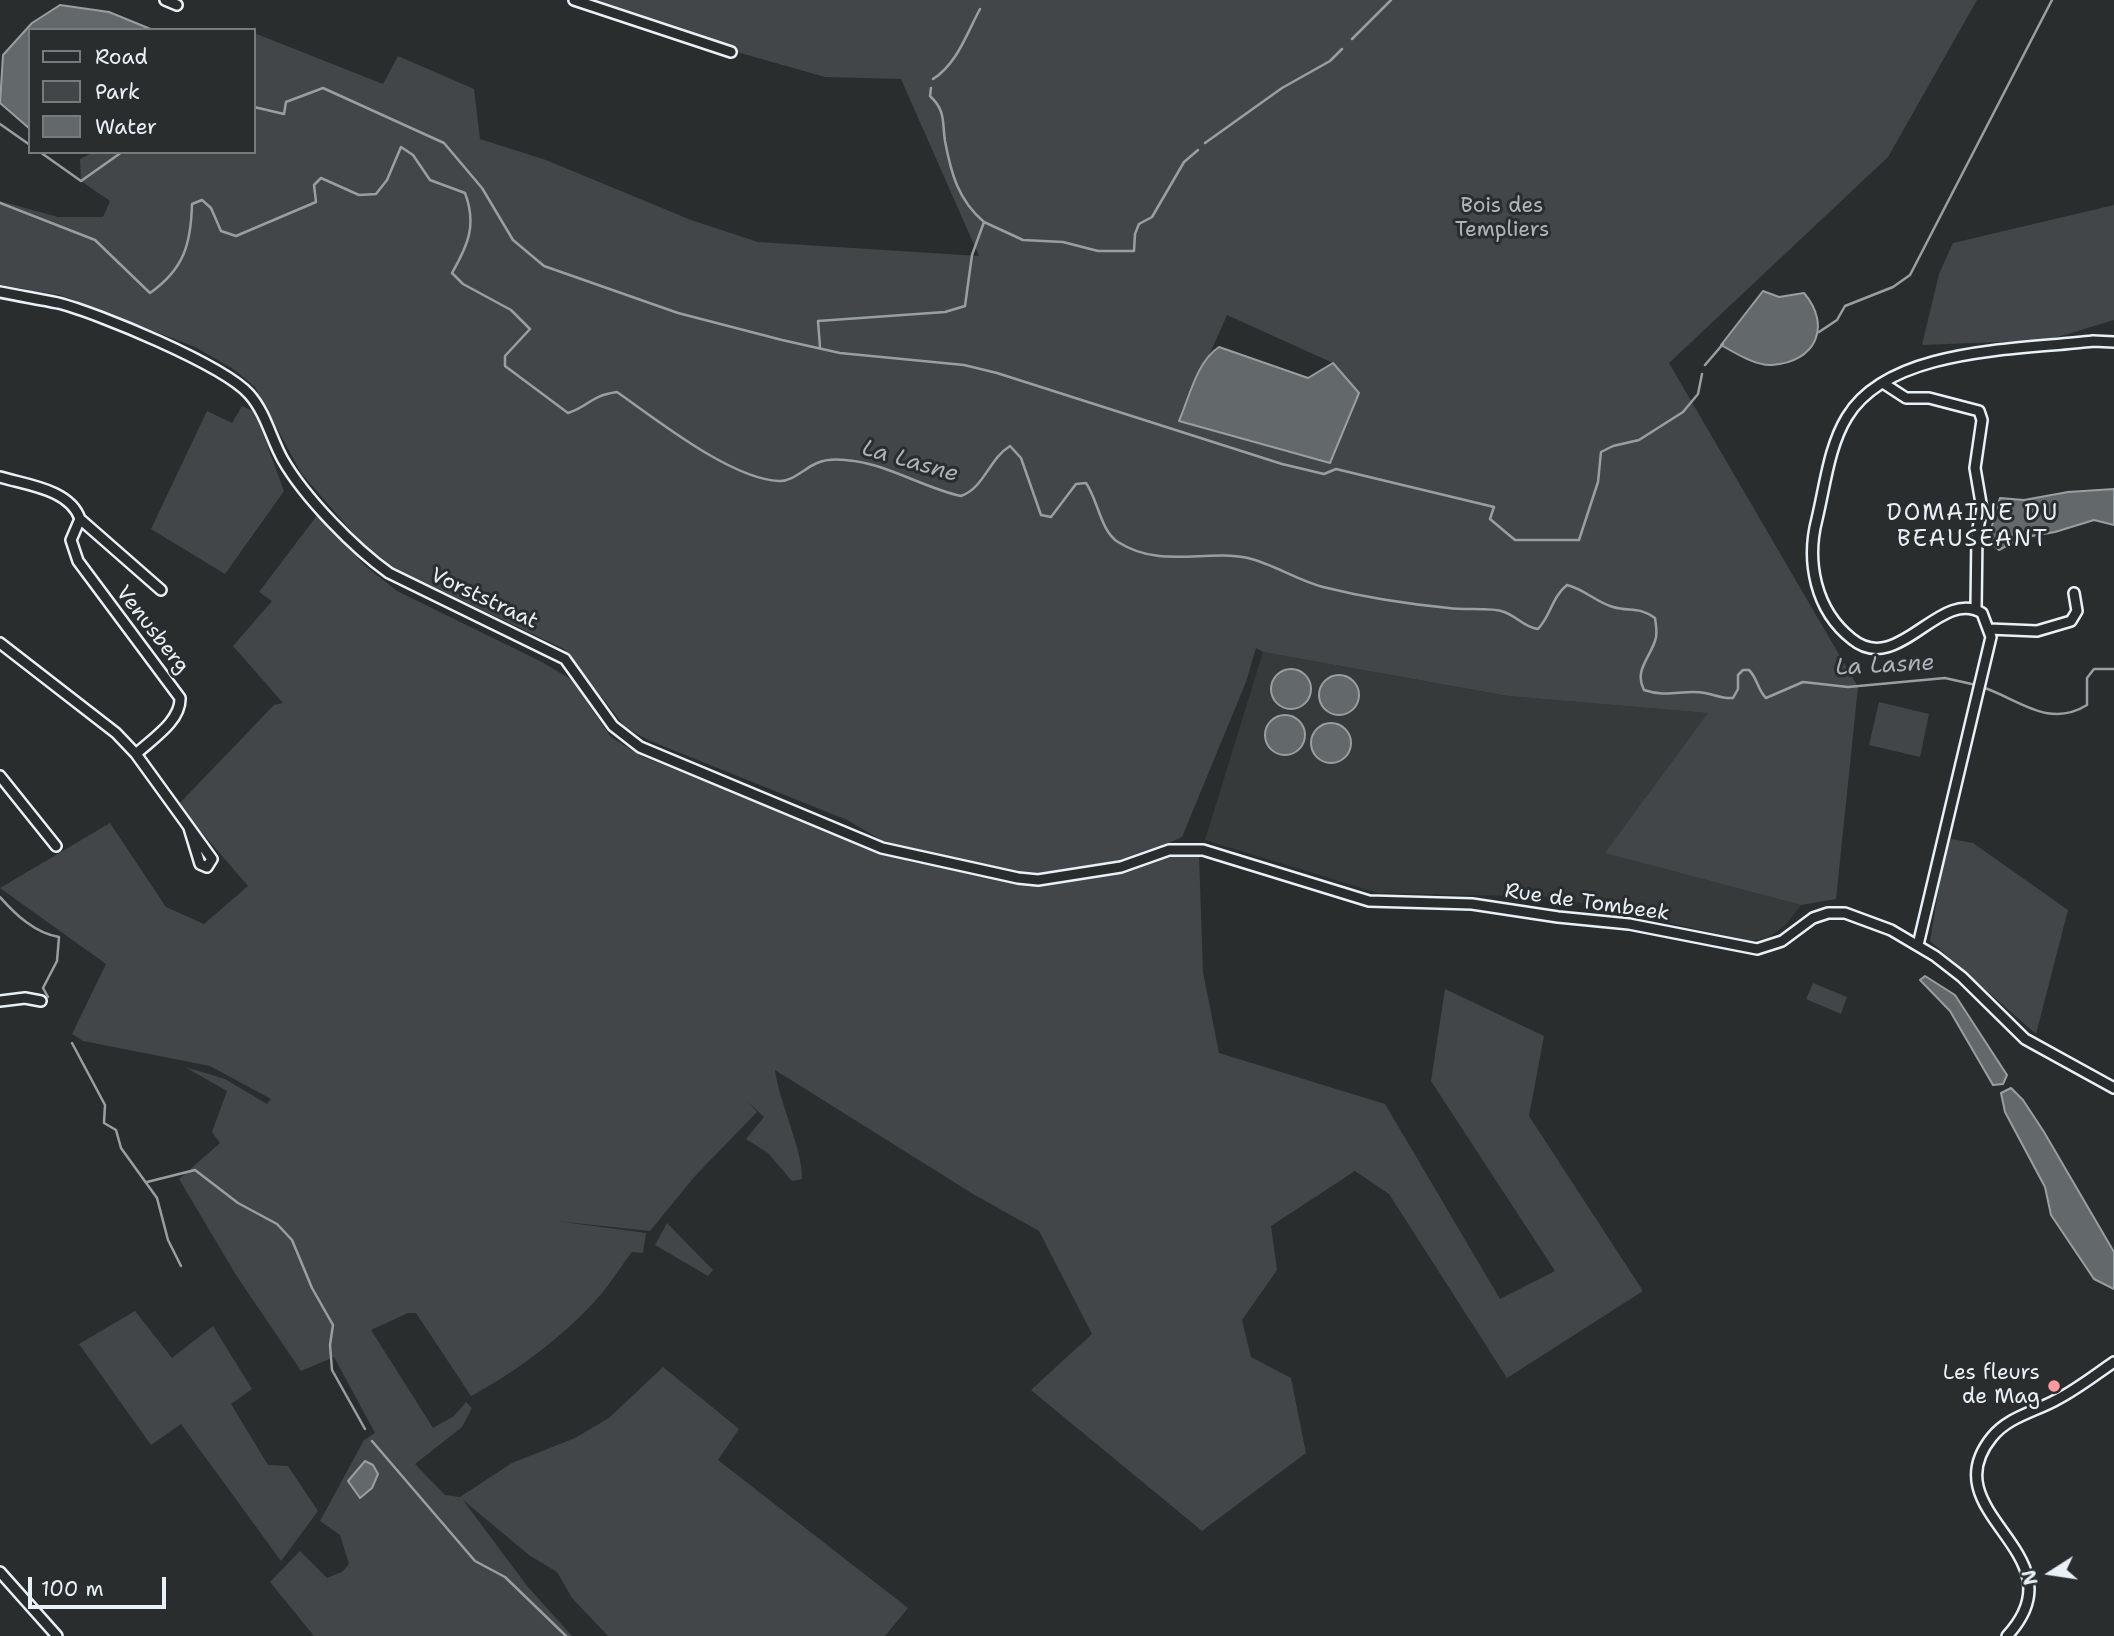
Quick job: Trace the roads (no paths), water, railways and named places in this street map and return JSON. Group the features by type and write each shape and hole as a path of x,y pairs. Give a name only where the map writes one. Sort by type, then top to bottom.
{"street":[{"path":"165,0 177,5"},
{"path":"574,0 611,15 710,43 731,52"},
{"name":"Vorststraat","path":"0,292 79,310 206,364 236,382 259,407 283,459 295,477 363,553 389,573 565,659 613,726 640,747 882,848 1000,875"},
{"path":"1918,945 1991,645 1989,629 1982,613 1976,610 1953,611 1892,646 1873,648 1853,641 1844,632 1820,594 1811,565 1811,550 1836,442 1856,404 1883,383 1926,363 2093,341 2114,342"},
{"path":"1883,383 1906,398 1929,398 1979,411 1982,420 1975,468 1982,509 1978,533 1976,610"},
{"path":"0,477 44,488 59,496 78,513 80,519 161,590"},
{"name":"Venusberg","path":"80,519 71,540 78,561 180,698 180,705 171,721 136,754"},
{"path":"1989,629 2036,631 2071,621 2077,611 2074,593"},
{"path":"0,643 116,733 136,754 189,828"},
{"path":"0,776 56,846"},
{"name":"Rue de Tombeek","path":"1000,875 1038,880 1121,867 1168,850 1203,850 1369,901 1472,904 1558,918 1629,924 1757,949 1782,941 1814,918 1828,913 1845,913 1891,930 1918,945 1962,977 2025,1039 2114,1088"},
{"path":"0,1001 25,998 41,1001"},
{"path":"2007,1636 2021,1621 2029,1600 2030,1582 2024,1561 1987,1510 1979,1493 1977,1478 1985,1447 2003,1426 2059,1399 2114,1362"},
{"path":"0,1572 58,1636"}],"water":[{"path":"60,5 109,12 148,28 28,28 28,127 0,103 3,55 32,23"},
{"path":"1763,291 1779,297 1804,293 1812,305 1818,329 1809,350 1800,357 1766,365 1721,345"},
{"path":"1219,347 1308,378 1333,363 1359,393 1330,463 1179,421 1199,371 1211,353"},
{"path":"2114,489 2114,525 2094,520 2055,532 2021,538 1999,550 1990,542 1989,536 2000,498 2024,500 2068,492"},
{"path":"1291,669 1305,675 1311,689 1305,703 1291,709 1277,703 1271,689 1277,675"},
{"path":"1339,675 1353,681 1359,695 1353,709 1339,715 1325,709 1319,695 1325,681"},
{"path":"1285,715 1299,721 1305,735 1299,749 1285,755 1271,749 1265,735 1271,721"},
{"path":"1331,723 1345,729 1351,743 1345,757 1331,763 1317,757 1311,743 1317,729"},
{"path":"1925,976 1955,995 2007,1075 2003,1084 1993,1085 1950,1011 1920,980"},
{"path":"2011,1088 2023,1100 2044,1132 2114,1252 2114,1289 2094,1279 2051,1215 2045,1187 2005,1112 2001,1093"},
{"path":"365,1461 373,1465 378,1474 372,1488 360,1498 348,1481"}],"waterway":[{"path":"1352,39 1391,0"},
{"path":"1819,332 1837,320 1845,306 1893,287 1910,275 2052,0"},
{"path":"933,79 955,57 980,9"},
{"path":"1205,143 1282,88 1330,61 1342,49"},
{"path":"256,107 284,114 286,102 323,88 444,143 482,188 513,240 544,266 678,313 840,353 964,365 997,373 1282,464 1324,474 1336,469 1494,507 1490,519 1515,540 1579,540 1598,482 1601,452 1613,446 1639,440 1683,412 1698,394 1702,374"},
{"path":"931,88 930,96 939,107 942,117 953,175 968,205 984,222"},
{"path":"0,124 28,144"},
{"name":"La Lasne","path":"0,203 95,240 150,293 162,284 178,265 190,231 192,204 202,200 211,208 221,231 236,236 316,202 314,185 321,178 359,195 376,194 387,180 401,147 413,155 430,180 465,193 469,204 469,234 452,273 463,284 511,310 530,329 505,356 505,366 568,413 601,396 617,392 695,446 760,478 784,481 821,461 845,460 881,467 961,496 975,487 1010,446 1021,458 1041,515 1051,517 1076,484 1086,483 1112,537 1134,550 1166,557 1248,558 1323,587 1417,604 1455,609 1497,610 1538,629 1567,585 1607,605 1639,611 1655,618 1656,638 1641,677 1644,690 1652,692 1697,692 1733,698 1738,689 1738,675 1743,670 1752,673 1766,698 1803,682 1848,687 1945,678 1976,685"},
{"path":"820,347 818,321 945,312 965,306 972,255 984,222 1023,240 1063,242 1098,251 1134,251 1135,234 1139,224 1152,217 1184,162 1198,150"},
{"path":"43,154 81,181 119,154"},
{"path":"1705,365 1723,344"},
{"name":"La Lasne","path":"1982,687 2034,709 2059,714 2073,712 2087,705 2087,678 2094,669 2114,669"},
{"path":"0,897 26,922 42,932 59,937 57,961 43,988 48,997"},
{"path":"72,1043 105,1105 104,1123 116,1130 121,1148 157,1198 168,1240 181,1266"},
{"path":"147,1182 195,1170 238,1203 277,1224 292,1240 312,1288 333,1325 330,1345 332,1370 365,1429"},
{"path":"372,1441 475,1561 505,1577 566,1636"}],"place":[{"name":"Les fleurs de Mag","path":"2054,1386"}],"district":[{"name":"DOMAINE DU BEAUSEANT","path":"1973,527"}],"park label":[{"name":"Bois des Templiers","path":"1502,219"}]}
